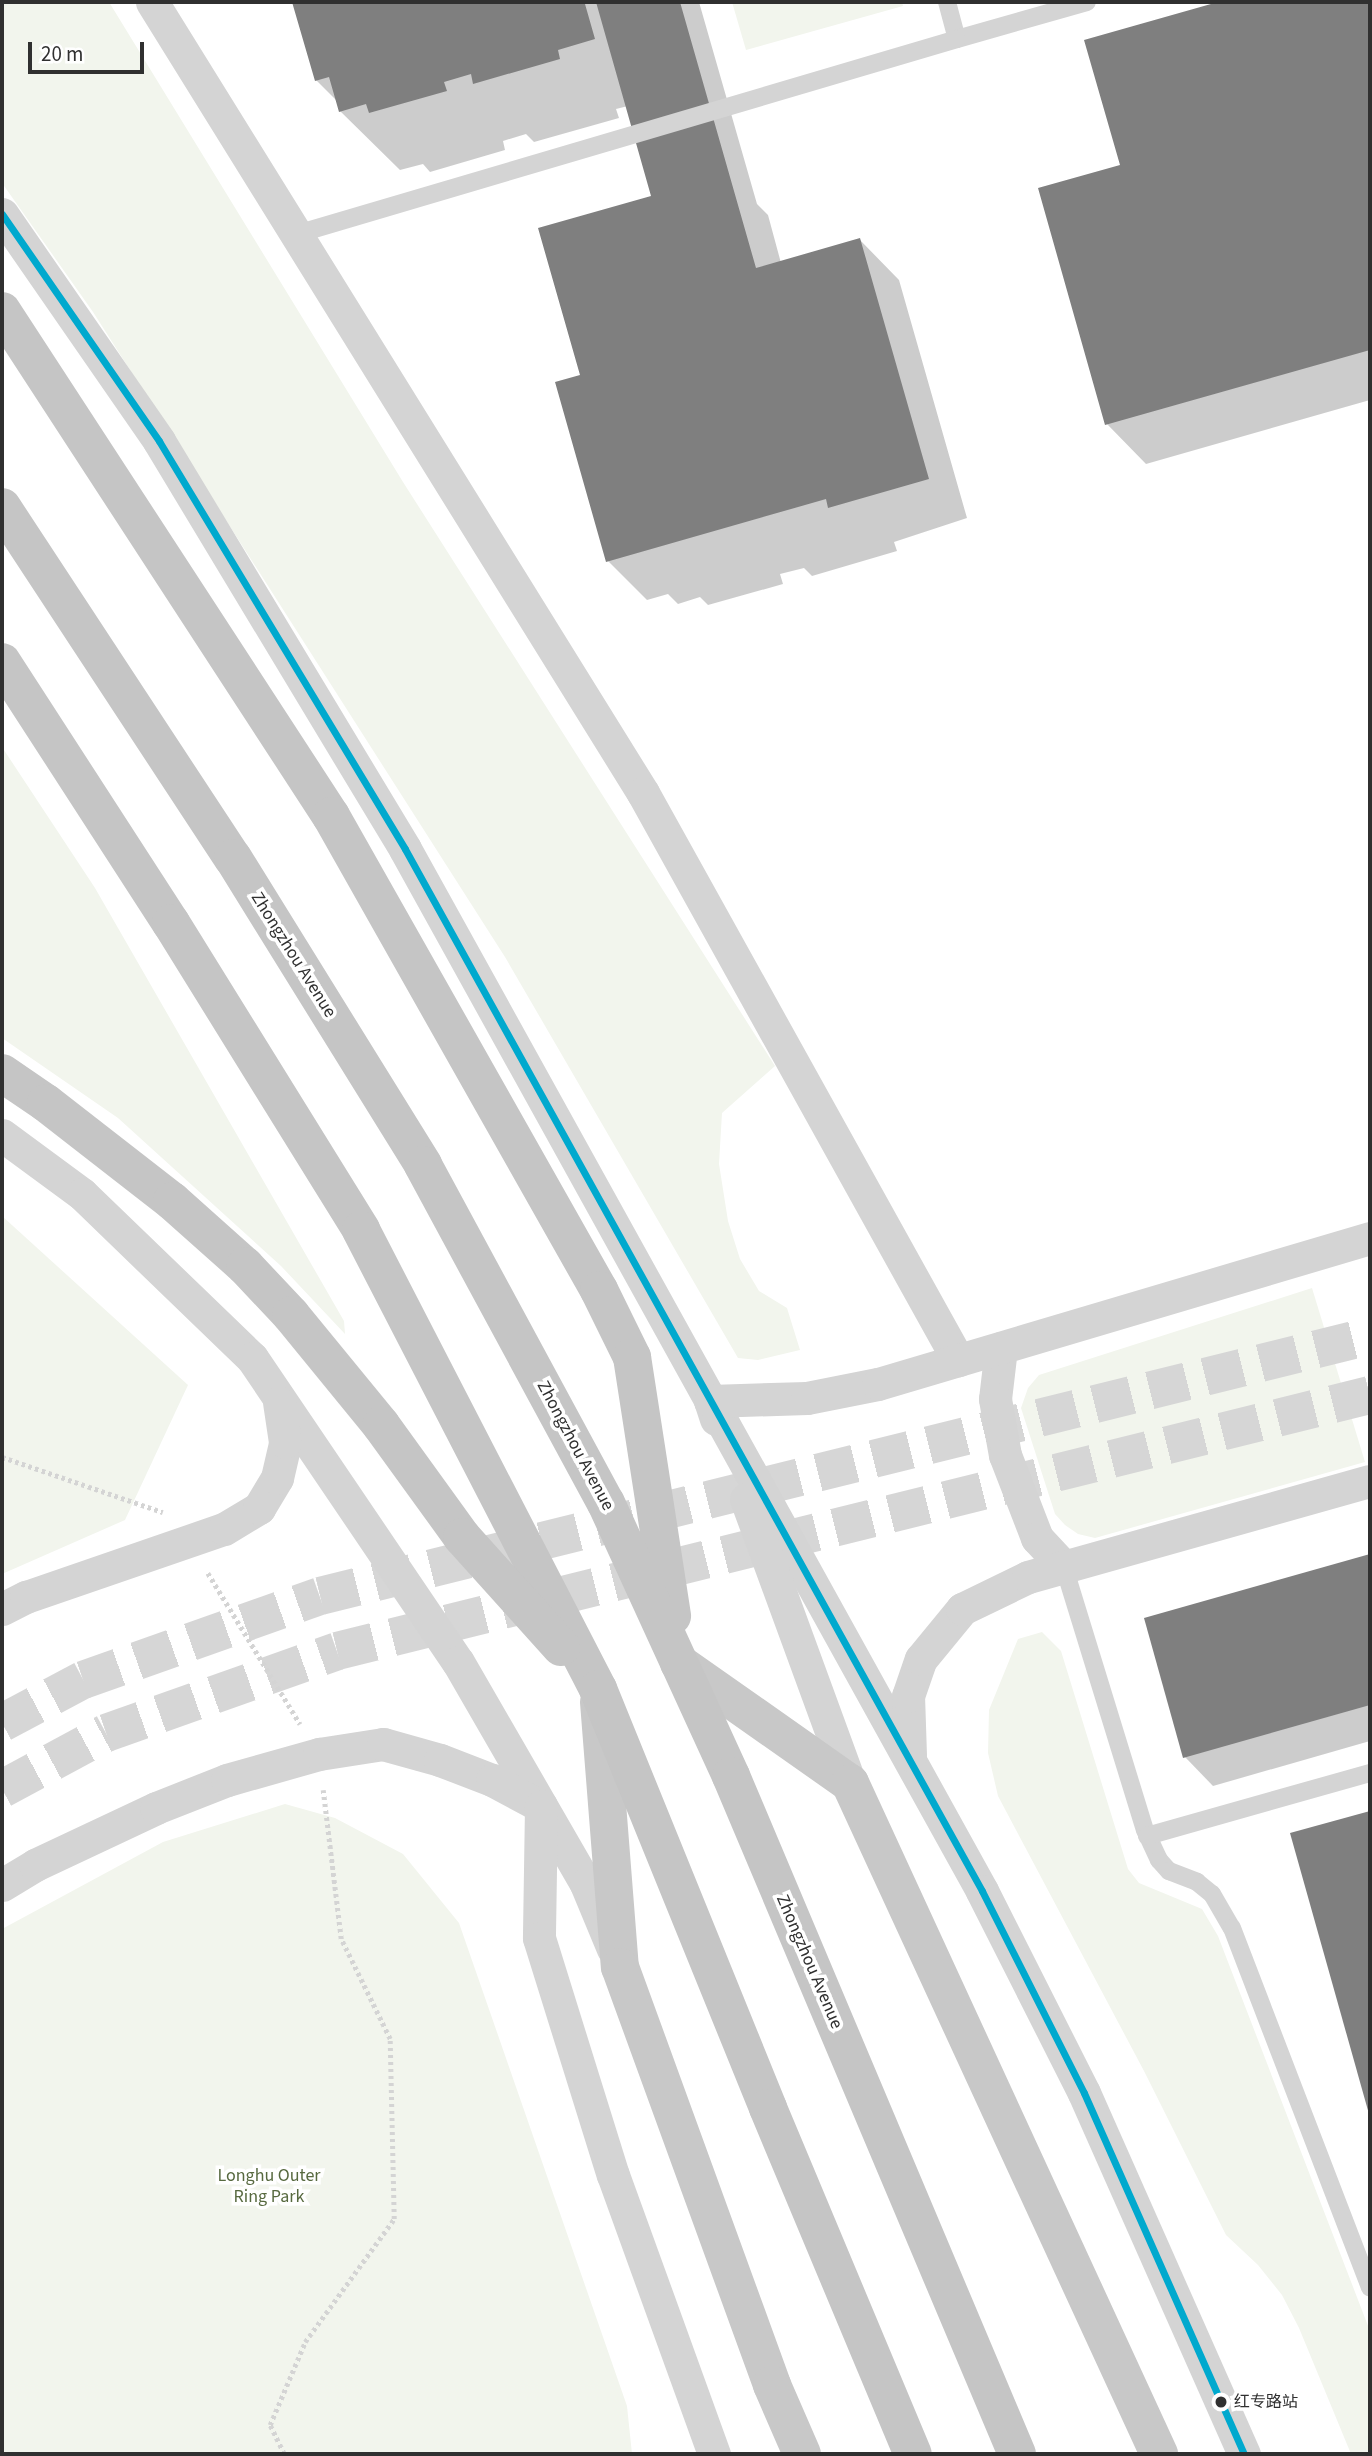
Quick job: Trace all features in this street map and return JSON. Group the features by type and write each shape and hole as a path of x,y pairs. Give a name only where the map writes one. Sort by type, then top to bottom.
{"highway":[{"path":"2,311 331,816 599,1290 632,1357 679,1663"},
{"name":"Zhongzhou Avenue","path":"2,507 233,858 423,1165 606,1503 731,1776 1017,2454"},
{"path":"2,662 171,923 361,1230 598,1689 762,2095 914,2454"},
{"path":"2,1073 46,1103 172,1201 245,1266 291,1315 381,1425 462,1537 598,1689"}],"main road":[{"path":"679,1663 850,1783 1160,2454"},
{"path":"598,1689 620,1967 772,2385 802,2454"}],"street":[{"path":"152,2 643,793 958,1360"},
{"path":"2,214 159,441 405,849 982,1891 1084,2093 1197,2342 1244,2454"},
{"path":"2,1135 82,1194 252,1358 458,1662 586,1884 620,1967"},
{"path":"710,1401 807,1398 878,1384 1370,1238"},
{"path":"1001,1348 995,1399 1005,1455 1037,1538 1064,1567"},
{"path":"2,1609 26,1597 224,1530 259,1508 277,1478 285,1442 278,1396"},
{"path":"710,1401 850,1783"},
{"path":"910,1761 908,1696 921,1659 962,1609 1028,1577 1370,1481"},
{"path":"2,1885 35,1865 156,1808 227,1780 318,1754 383,1744 440,1760 492,1780 541,1806"},
{"path":"541,1806 539,1938 613,2175 714,2454"}],"lane":[{"path":"947,2 957,39"},
{"path":"297,234 1087,2"},
{"path":"1064,1567 1147,1836 1159,1860 1169,1871 1197,1882 1212,1894 1232,1927 1370,2287"},
{"path":"1147,1836 1370,1773"}],"path":[{"path":"285,2454 270,2426 305,2342 394,2219 390,2039 341,1939 318,1754"}],"green space":[{"path":"2,2 109,2 403,482 775,1066 722,1113 719,1164 728,1221 740,1259 759,1291 787,1308 800,1350 758,1360 738,1358 505,957 93,312 2,183"},
{"path":"732,2 902,2 903,6 746,50"},
{"path":"2,747 95,888 344,1321 345,1334 281,1266 118,1118 2,1038"},
{"path":"2,1216 188,1385 125,1520 2,1574"},
{"path":"1312,1288 1365,1462 1095,1538 1078,1534 1065,1525 1055,1514 1021,1408 1028,1388 1039,1375"},
{"path":"1042,1632 1061,1651 1128,1869 1139,1883 1202,1909 1218,1936 1370,2331 1370,2454 1351,2454 1299,2328 1282,2295 1258,2265 1226,2235 1144,2071 998,1796 988,1753 989,1710 1018,1639"},
{"name":"Longhu Outer Ring Park","path":"285,1804 335,1818 403,1854 459,1923 627,2406 632,2454 2,2454 2,1929 163,1842"}],"building":[{"path":"292,2 590,2 585,4 595,39 558,50 560,59 473,84 471,74 444,82 447,91 369,113 366,104 339,112 329,77 315,81"},
{"path":"596,2 680,2 756,268 860,238 929,479 828,508 826,499 606,562 555,382 580,375 538,228 651,196"},
{"path":"1218,2 1370,2 1370,350 1105,425 1038,188 1120,165 1084,40"},
{"path":"1370,1554 1370,1705 1183,1758 1144,1618"},
{"path":"1370,1811 1370,2114 1369,2114 1290,1833"}],"tunnel":[{"path":"2,1723 83,1680 320,1596 1370,1336"},
{"path":"2,1789 106,1733 337,1651 1370,1395"}],"transit line":[{"path":"2,214 159,441 405,849 982,1891 1084,2093 1244,2454"}],"place":[{"name":"红专路站","path":"1221,2402"}]}
